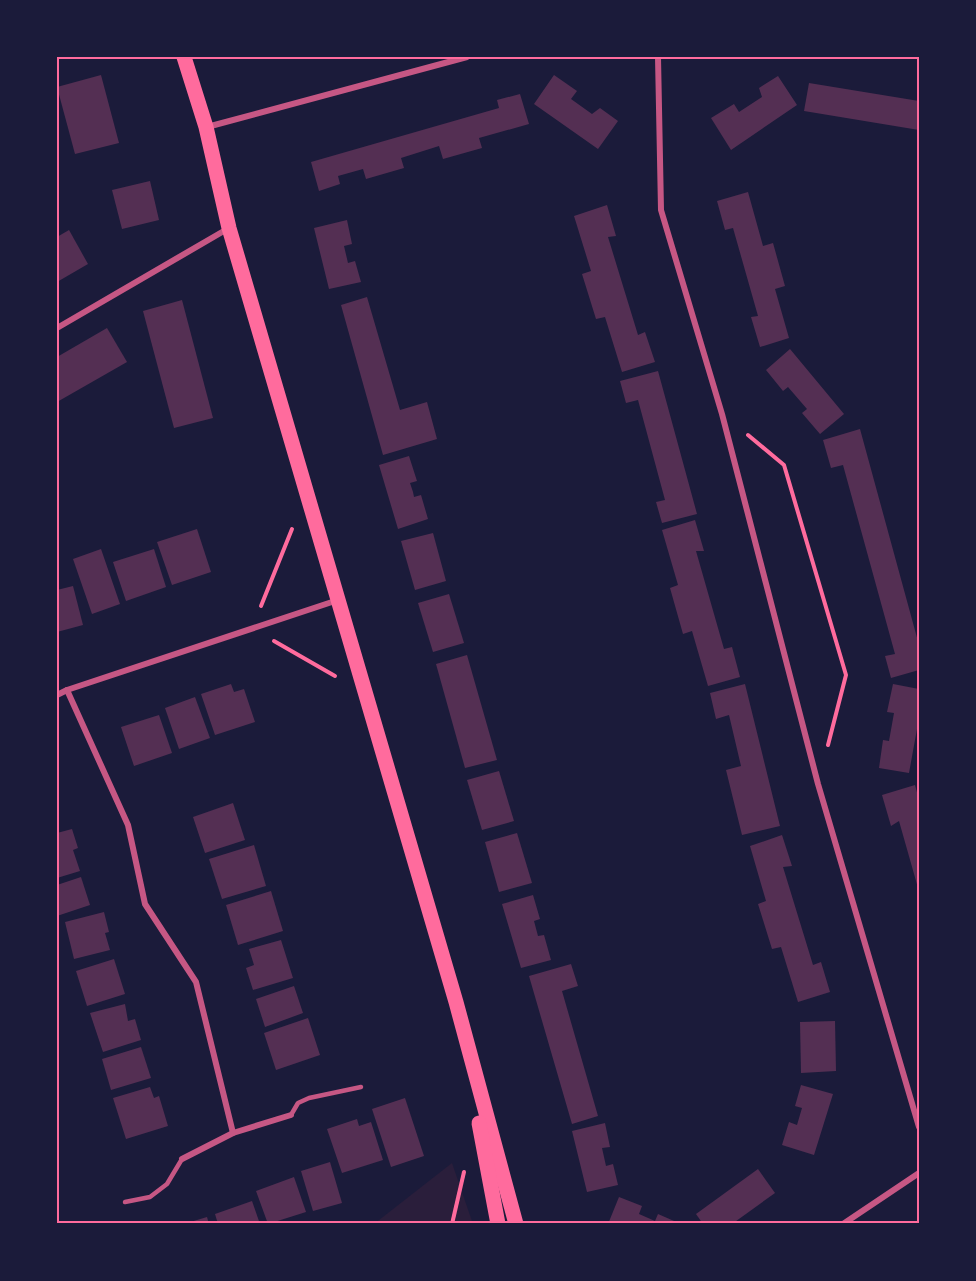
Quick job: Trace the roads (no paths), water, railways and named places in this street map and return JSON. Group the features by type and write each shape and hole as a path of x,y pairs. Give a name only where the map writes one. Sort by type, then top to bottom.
{"main road":[{"path":"184,57 206,127 230,228 456,1002 516,1224"},
{"path":"456,1002 498,1224"}],"street":[{"path":"206,127 467,57"},
{"path":"658,57 661,210 722,414 818,784 919,1127"},
{"path":"57,328 230,228"},
{"path":"57,695 339,599"},
{"path":"68,690 128,825 145,904 196,982 233,1133"},
{"path":"182,1159 233,1133 291,1115"},
{"path":"843,1224 919,1173"}],"lane":[{"path":"291,1115 298,1103 309,1098 361,1087"},
{"path":"125,1202 150,1197 167,1184 182,1159"}]}
